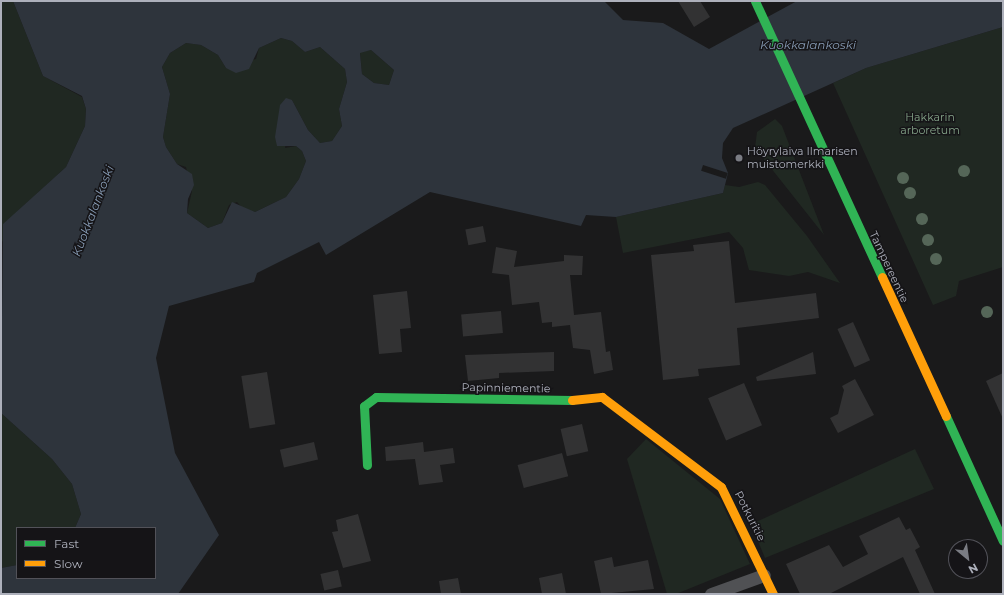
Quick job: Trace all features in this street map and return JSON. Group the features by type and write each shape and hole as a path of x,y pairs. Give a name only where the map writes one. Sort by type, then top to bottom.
{"main road":[{"name":"Tampereentie","path":"755,1 811,127 1003,541"},
{"name":"Papinniementie","path":"367,465 364,406 369,400 380,397 556,401 602,397 688,462"},
{"name":"Potkuritie","path":"688,462 721,487 742,524 773,594"}],"street":[{"path":"711,594 764,574"}],"green space":[{"path":"1,1 13,1 43,76 82,97 86,109 85,126 66,167 21,208 1,244"},
{"name":"Hakkarin arboretum","path":"1003,27 1003,267 959,281 956,296 933,305 833,83 866,68"},
{"path":"281,38 292,41 305,52 320,47 345,69 347,82 339,109 342,126 332,141 320,143 308,130 292,100 285,148 296,146 302,151 306,161 299,179 286,197 255,212 244,210 237,202 229,205 222,223 208,228 187,213 192,191 186,167 177,164 166,147 163,137 170,94 162,67 170,53 186,43 201,45 218,55 226,68 256,59 259,48"},
{"path":"371,50 394,70 389,85 374,83 362,74 360,52"},
{"path":"775,119 782,126 824,235 755,148 757,132"},
{"path":"758,182 765,185 807,236 840,283 808,272 789,276 749,270 743,248 729,232 623,253 616,217 723,193 725,185 739,187"},
{"path":"1,413 52,459 72,484 81,514 75,527 16,527 16,565 1,568"},
{"path":"646,439 720,499 750,564 676,594 667,594 627,459"},
{"path":"915,449 934,489 765,558 752,527 756,522"}],"water":[{"name":"Kuokkalankoski","path":"13,1 604,1 623,20 663,23 709,49 797,1 1003,1 1003,27 866,68 733,128 723,143 722,158 728,173 723,193 616,217 586,215 581,226 430,192 326,255 319,242 257,273 254,282 169,306 156,358 175,453 219,535 178,594 1,594 1,568 16,565 16,579 156,579 156,527 75,527 81,514 72,484 52,459 1,413 3,224 66,167 85,126 86,109 82,96 43,76","holes":["281,38 292,41 305,52 320,47 345,69 347,82 339,109 342,126 332,141 320,143 308,130 292,100 286,98 280,105 275,137 277,146 296,146 302,151 306,161 299,179 286,197 255,212 232,202 222,223 208,228 187,213 188,199 194,185 192,174 177,164 166,147 163,137 170,94 162,67 170,53 186,43 201,45 218,55 226,68 236,73 249,69 259,48","371,50 394,70 389,85 374,83 362,74 360,53"]}],"pier":[{"path":"703,165 728,173 726,179 701,171"}],"building":[{"path":"678,1 700,1 710,17 694,27"},
{"path":"483,226 486,242 468,245 465,229"},
{"path":"729,241 735,303 816,293 819,318 737,328 740,365 698,369 699,376 663,380 651,255 694,251 693,245"},
{"path":"496,247 517,251 514,267 564,261 564,255 583,256 582,275 570,275 574,315 601,312 606,352 610,351 613,370 594,374 590,350 573,348 570,325 552,327 552,322 542,323 539,302 512,305 509,275 492,273"},
{"path":"407,291 411,328 400,329 402,352 379,354 373,295"},
{"path":"501,311 503,333 463,336 461,314"},
{"path":"853,322 870,360 855,367 837,329"},
{"path":"554,352 554,371 499,373 499,378 468,381 465,355"},
{"path":"813,352 816,374 757,381 756,377"},
{"path":"267,372 275,424 250,428 241,376"},
{"path":"1003,373 1003,419 986,381"},
{"path":"855,379 874,415 838,433 830,418 838,414 844,390 842,386"},
{"path":"744,383 762,425 726,441 708,398"},
{"path":"582,424 588,451 567,456 561,429"},
{"path":"314,442 318,460 284,467 280,450"},
{"path":"423,442 424,452 453,448 455,463 440,465 443,482 419,485 415,459 386,461 385,447"},
{"path":"562,453 568,476 524,488 518,465"},
{"path":"358,514 371,561 343,568 332,532 338,531 336,520"},
{"path":"899,517 906,530 910,528 920,547 915,550 935,594 920,594 903,557 829,594 800,594 786,564 829,545 843,567 868,554 859,536"},
{"path":"612,557 614,567 648,560 654,589 601,594 594,561"},
{"path":"338,570 342,587 324,591 320,574"},
{"path":"562,573 566,594 542,594 539,578"},
{"path":"458,578 461,594 441,594 439,581"}],"traffic: fast":[{"path":"755,1 882,277"},
{"path":"367,465 364,406 376,397 572,400"},
{"path":"946,416 1003,541"}],"traffic: slow":[{"path":"882,277 946,416"},
{"path":"572,400 602,397 721,487 773,594"}],"place":[{"name":"Höyrylaiva Ilmarisen muistomerkki","path":"739,158"}]}
